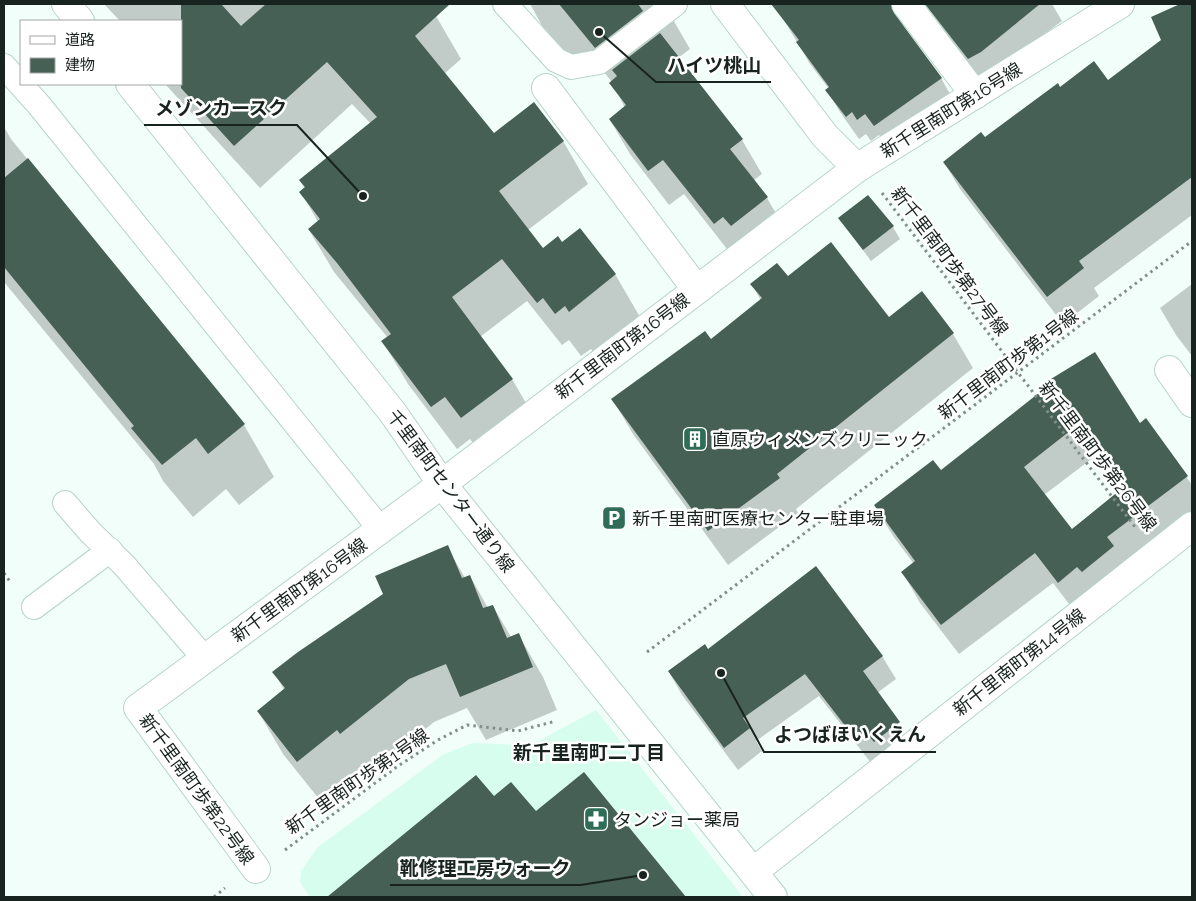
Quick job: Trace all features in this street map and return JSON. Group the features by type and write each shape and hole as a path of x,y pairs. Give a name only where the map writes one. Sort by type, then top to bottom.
{"street":[{"path":"66,4 79,20"},
{"path":"725,4 825,136 857,168"},
{"path":"906,4 975,95"},
{"name":"新千里南町第16号線","path":"138,708 381,530 857,168 1120,4"},
{"name":"千里南町センター通り線","path":"131,85 393,413 442,484 773,897"},
{"path":"546,88 696,290"},
{"path":"1169,370 1192,403"},
{"name":"新千里南町第14号線","path":"753,872 1192,526"},
{"name":"新千里南町歩第22号線","path":"138,708 256,869"}],"lane":[{"path":"505,4 556,60 571,68 599,62 675,4"},
{"path":"4,66 20,84"},
{"path":"21,85 381,530"},
{"path":"65,503 90,532 110,550 205,659"},
{"path":"34,607 110,550"}],"path":[{"name":"新千里南町歩第27号線","path":"857,168 878,188 1018,373"},
{"name":"新千里南町歩第1号線","path":"647,652 1192,241"},
{"name":"新千里南町歩第26号線","path":"1018,373 1156,554"},
{"path":"4,573 12,584"},
{"name":"新千里南町歩第1号線","path":"214,897 256,869 398,766 438,740 467,726 518,731 556,721"}],"shaded area":[{"path":"596,710 743,897 310,897 300,882 301,871 318,847 444,754 473,743 523,745 535,743"}],"building":[{"path":"181,4 221,4 241,26 266,4 450,4 415,36 494,133 534,102 564,141 499,191 543,248 558,236 562,242 580,228 616,274 569,312 565,306 555,314 543,298 537,303 502,259 452,297 513,379 461,418 445,397 431,407 381,341 391,334 337,263 308,229 320,219 299,192 305,187 299,180 377,117 327,62 234,146 181,88"},
{"path":"559,4 638,4 643,11 595,48"},
{"path":"771,4 891,4 894,13 942,78 874,126 865,114 857,120 852,112 846,117 825,90 829,87 796,42 799,40"},
{"path":"925,4 1040,4 981,52 968,59"},
{"path":"1180,4 1192,4 1192,177 1079,261 1084,268 1047,297 943,162 981,132 985,137 1058,83 1060,87 1094,61 1108,80 1161,40 1151,17"},
{"path":"660,33 743,139 730,149 768,197 731,226 723,217 714,224 663,160 648,171 609,119 626,105 609,83 617,76 612,70"},
{"path":"28,158 245,424 208,454 196,438 162,465 131,428 134,426 4,267 4,178"},
{"path":"868,195 894,226 863,250 838,218"},
{"path":"831,242 889,317 922,291 954,333 777,474 780,478 708,531 611,399 705,331 711,339 762,298 750,284 777,263 788,276"},
{"path":"1095,352 1140,423 1146,418 1188,476 1107,537 1114,546 1082,572 1077,567 1058,583 1035,553 941,625 901,572 915,561 874,505 933,460 941,470 1049,385 1046,382","holes":["1075,427 1125,486 1072,529 1024,467"]},
{"path":"448,545 462,578 470,575 483,608 493,605 507,638 519,633 533,667 460,697 446,664 409,679 340,734 337,730 297,762 257,711 285,688 272,672 383,594 375,576"},
{"path":"816,566 883,656 863,671 900,722 874,742 867,734 857,741 805,674 743,718 750,728 724,748 668,671 705,644 708,649"},
{"path":"584,772 686,897 327,897 476,775 494,796 511,782 536,811"}],"place":[{"name":"ハイツ桃山","path":"599,32"},
{"name":"メゾンカースク","path":"363,196"},
{"name":"直原ウィメンズクリニック","path":"695,439"},
{"name":"新千里南町医療センター駐車場","path":"614,518"},
{"name":"よつばほいくえん","path":"721,673"},
{"name":"タンジョー薬局","path":"596,819"},
{"name":"靴修理工房ウォーク","path":"643,875"}],"district":[{"name":"新千里南町二丁目","path":"589,752"}]}
